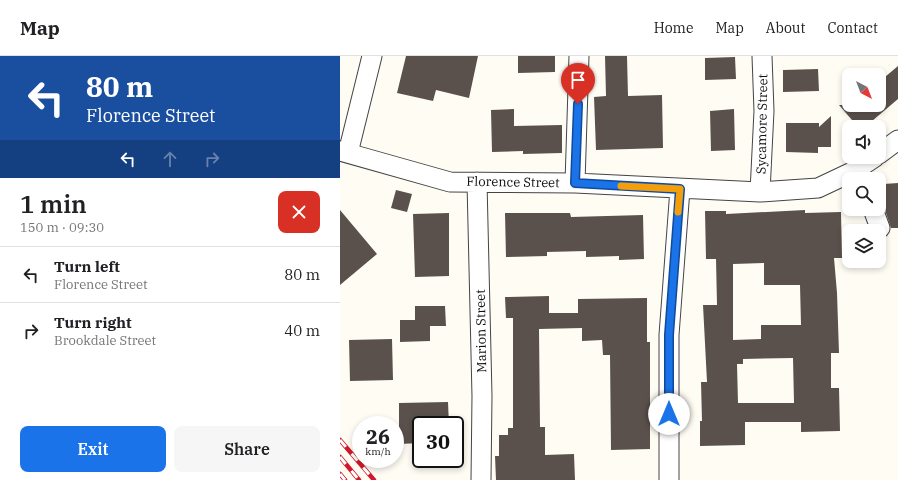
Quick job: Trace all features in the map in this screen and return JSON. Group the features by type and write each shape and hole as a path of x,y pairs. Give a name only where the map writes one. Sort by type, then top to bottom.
{"street":[{"path":"344,152 372,56"},
{"path":"575,183 579,56"},
{"name":"Sycamore Street","path":"760,192 764,112 762,56"},
{"path":"886,149 898,140"},
{"name":"Florence Street","path":"344,152 450,182 575,183 760,192 818,188 842,180"},
{"name":"Florence Street","path":"859,172 868,164"},
{"name":"Marion Street","path":"477,182 482,396 481,480"},
{"path":"669,480 669,335 680,189"}],"building":[{"path":"406,56 478,56 469,98 436,90 433,101 397,93"},
{"path":"518,56 555,56 555,72 518,73"},
{"path":"605,56 627,56 628,96 662,95 663,148 596,150 594,97 606,96"},
{"path":"735,57 736,79 705,80 705,58"},
{"path":"898,66 898,99 886,109 886,76"},
{"path":"818,69 819,91 783,92 783,70"},
{"path":"514,109 514,126 562,125 562,153 523,154 523,151 492,152 491,110"},
{"path":"734,109 735,150 711,151 710,111"},
{"path":"845,112 883,112 873,120 852,120"},
{"path":"831,116 831,147 818,147 818,153 786,152 786,123 819,123 819,127"},
{"path":"898,183 898,228 891,228 886,213 886,184"},
{"path":"396,190 412,194 407,212 391,208"},
{"path":"340,210 377,254 340,285"},
{"path":"805,210 805,213 841,212 842,258 834,258 839,353 831,353 831,388 839,388 840,431 801,432 801,422 745,422 745,445 700,446 700,421 702,421 701,382 707,382 703,305 717,305 716,259 706,259 705,211 726,211 726,214","holes":["764,263 764,285 800,285 801,325 761,325 761,339 733,340 733,264","793,358 794,403 738,403 737,364 743,364 743,359"]},
{"path":"449,213 449,276 415,277 413,214"},
{"path":"505,213 570,213 571,217 643,215 644,259 619,260 619,256 586,257 586,251 547,252 547,256 506,257"},
{"path":"549,296 549,313 578,313 578,299 647,298 647,342 650,342 650,449 611,450 610,355 603,355 602,340 582,341 582,328 539,329 540,427 545,427 545,455 574,454 575,480 496,480 495,456 499,456 499,435 508,435 508,428 513,428 513,318 506,318 505,297"},
{"path":"415,306 445,306 446,326 430,326 430,341 400,342 400,320 415,320"},
{"path":"392,339 393,380 350,381 349,340"},
{"path":"448,402 449,416 412,416 412,443 404,444 404,416 399,416 399,403"}],"railway":[{"path":"340,440 374,480"},
{"path":"340,457 359,480"},
{"path":"340,474 345,480"}],"slow traffic":[{"path":"621,186 680,189 678,212"}],"route":[{"path":"578,104 575,183 680,189 669,335 669,414"}]}
